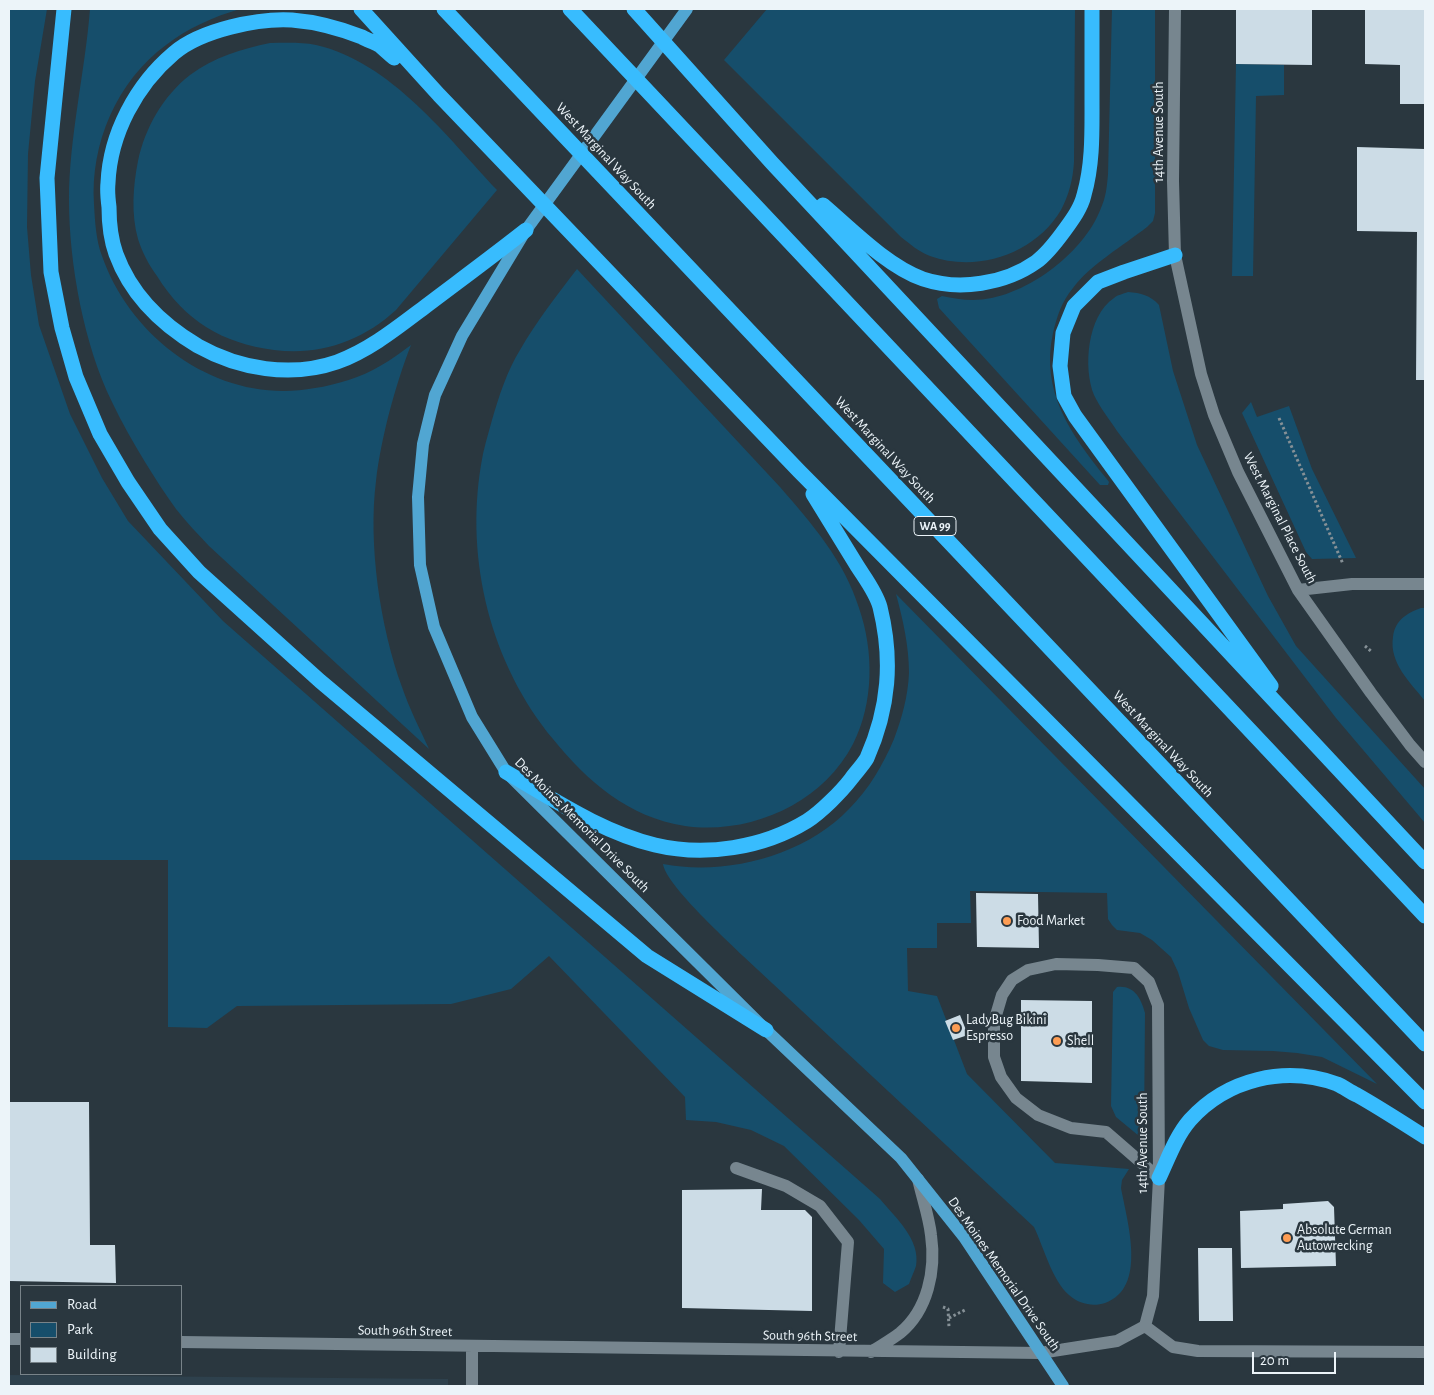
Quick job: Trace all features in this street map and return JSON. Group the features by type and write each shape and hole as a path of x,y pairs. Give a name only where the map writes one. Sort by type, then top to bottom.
{"highway":[{"path":"64,9 47,178 48,236 53,281 62,328 76,377 100,434 128,482 160,530 199,572 320,681 647,956 766,1030"},
{"path":"361,9 439,95 799,471 1425,1102"},
{"name":"West Marginal Way South","path":"444,9 1425,1044"},
{"path":"570,9 1425,916"},
{"path":"634,9 772,163 1425,862"},
{"path":"772,163 894,265 923,279 956,285 982,283 1012,275 1036,262 1056,242 1074,217 1084,196 1090,163 1092,124 1092,9"},
{"path":"439,95 378,44 338,28 310,21 279,19 245,24 208,34 175,52 153,75 132,102 115,140 108,182 109,221 116,254 131,284 148,307 176,333 213,354 254,367 296,371 336,362 376,343 473,272 526,230"},
{"path":"1175,255 1098,282 1074,306 1063,333 1060,366 1064,396 1075,416 1308,738"},
{"path":"506,772 609,830 655,845 699,850 740,847 770,838 808,820 843,790 866,760 878,727 888,684 888,647 879,605 864,576 799,471"},
{"path":"1159,1178 1189,1121 1212,1100 1229,1089 1258,1079 1280,1075 1306,1076 1337,1084 1376,1106 1425,1138"}],"main road":[{"name":"Des Moines Memorial Drive South","path":"685,12 526,230 462,336 436,396 423,444 418,497 420,565 434,627 472,717 506,772 766,1030 901,1158 964,1237 1063,1386"}],"street":[{"name":"14th Avenue South","path":"1175,9 1173,181 1175,255"},
{"name":"West Marginal Place South","path":"1175,255 1199,364 1214,415 1238,472 1298,590 1371,693 1425,762"},
{"path":"1298,590 1352,584 1425,584"},
{"name":"14th Avenue South","path":"1145,1326 1153,1296 1159,1178 1158,1005 1149,982 1134,968 1056,964 1028,970 1012,980 1002,995 994,1022 994,1057 1001,1077 1016,1098 1038,1115 1071,1128 1106,1132 1159,1178"},
{"path":"736,1168 786,1186 820,1206 848,1242 838,1352"},
{"path":"871,1352 900,1333 914,1319 923,1306 926,1296 930,1280 932,1235 918,1179"},
{"path":"1145,1326 1173,1347 1198,1351 1425,1352"},
{"name":"South 96th Street","path":"182,1342 838,1352 1040,1353 1117,1341 1145,1326"},
{"path":"472,1346 472,1386"}],"path":[{"path":"1279,418 1352,584"},
{"path":"943,1307 948,1309 949,1327"},
{"path":"949,1318 965,1310"}],"shaded area":[{"path":"9,1375 448,1379 448,1386 9,1386"}],"green space":[{"path":"9,9 47,9 35,81 28,154 27,227 31,275 39,325 70,414 102,478 128,521 223,621 880,1199 906,1230 915,1247 917,1256 916,1266 909,1284 895,1292 883,1283 884,1249 859,1220 784,1146 751,1130 716,1122 686,1120 685,1097 549,956 511,989 451,1004 237,1006 207,1028 168,1027 168,860 9,860"},
{"path":"90,9 240,9 192,28 174,39 149,60 121,95 102,137 94,181 95,224 100,250 116,287 135,315 158,340 185,361 215,377 247,387 281,391 315,388 349,380 380,366 411,345 394,395 381,447 374,505 375,558 382,612 394,664 411,711 429,749 209,546 192,528 156,480 112,402 102,380 86,330 75,277 70,225 69,200 74,129"},
{"path":"767,9 1075,9 1074,162 1070,187 1061,210 1050,225 1036,238 1021,248 985,261 948,261 930,256 915,248 901,237 724,60"},
{"path":"1112,9 1155,9 1155,213 1153,221 1147,227 1088,271 1069,293 1056,321 1050,354 1051,374 1055,393 1070,429 1109,482 1108,485 1100,485 939,308 937,299 942,296 969,300 992,298 1031,283 1066,257 1081,242 1093,225 1104,200 1108,178"},
{"path":"270,43 316,45 343,54 369,67 393,84 438,125 497,190 396,310 383,321 355,338 340,344 308,351 274,350 255,347 238,342 206,327 180,306 151,267 140,244 134,220 134,190 141,149 150,125 171,93 190,75 209,63 239,51"},
{"path":"1236,64 1284,65 1284,95 1256,96 1253,276 1232,276"},
{"path":"577,269 804,515 836,558 853,591 859,608 867,642 870,677 865,712 853,744 840,765 823,783 803,799 782,811 759,820 710,828 685,826 645,815 627,806 595,783 566,755 553,739 531,710 513,678 499,645 488,610 480,574 477,538 477,501 483,454 507,375 515,358 540,319"},
{"path":"1128,292 1145,295 1159,305 1173,371 1197,445 1268,596 1296,646 1425,789 1425,823 1336,718 1117,431 1096,400 1091,384 1088,357 1093,329 1105,306 1118,295"},
{"path":"1251,402 1257,417 1289,406 1312,469 1356,558 1312,559 1306,552 1242,413"},
{"path":"896,594 1377,1084 1322,1057 1273,1051 1223,1050 1209,1046 1203,1040 1189,1008 1178,972 1171,957 1152,940 1140,933 1117,930 1112,925 1108,919 1107,893 970,891 971,923 937,923 937,948 907,948 908,991 937,996 967,1074 1055,1163 1129,1169 1122,1180 1121,1188 1130,1235 1131,1269 1126,1283 1118,1295 1105,1303 1096,1305 1086,1304 1077,1301 1069,1295 1053,1272 1034,1227 711,925 674,885 663,864 687,867 712,867 763,859 810,839 831,825 863,793 890,749 900,723 906,698 909,673 908,653"},
{"path":"1421,608 1425,608 1425,701 1397,664 1393,646 1396,626 1402,618"},
{"path":"1117,987 1132,990 1139,998 1145,1013 1144,1130 1142,1136 1139,1136 1116,1117 1111,1106 1113,992"}],"building":[{"path":"1236,9 1312,9 1312,65 1236,64"},
{"path":"1365,9 1425,9 1425,104 1400,104 1400,65 1365,64"},
{"path":"1357,147 1425,149 1425,380 1416,380 1417,232 1357,231"},
{"name":"Food Market","path":"976,893 1038,894 1039,948 977,947"},
{"name":"Shell","path":"1021,1000 1092,1001 1092,1083 1021,1081"},
{"name":"LadyBug Bikini Espresso","path":"960,1015 968,1035 953,1040 945,1021"},
{"path":"9,1102 89,1102 90,1245 115,1245 116,1283 9,1281"},
{"path":"762,1189 761,1210 805,1210 812,1217 812,1311 682,1308 682,1190"},
{"name":"Absolute German Autowrecking","path":"1328,1201 1334,1207 1336,1266 1241,1268 1240,1211 1283,1209 1283,1204"},
{"path":"1198,1248 1232,1248 1233,1321 1199,1321"}],"place":[{"name":"Food Market","path":"1007,921"},
{"name":"LadyBug Bikini Espresso","path":"956,1028"},
{"name":"Shell","path":"1057,1041"},
{"name":"Absolute German Autowrecking","path":"1287,1238"}]}
